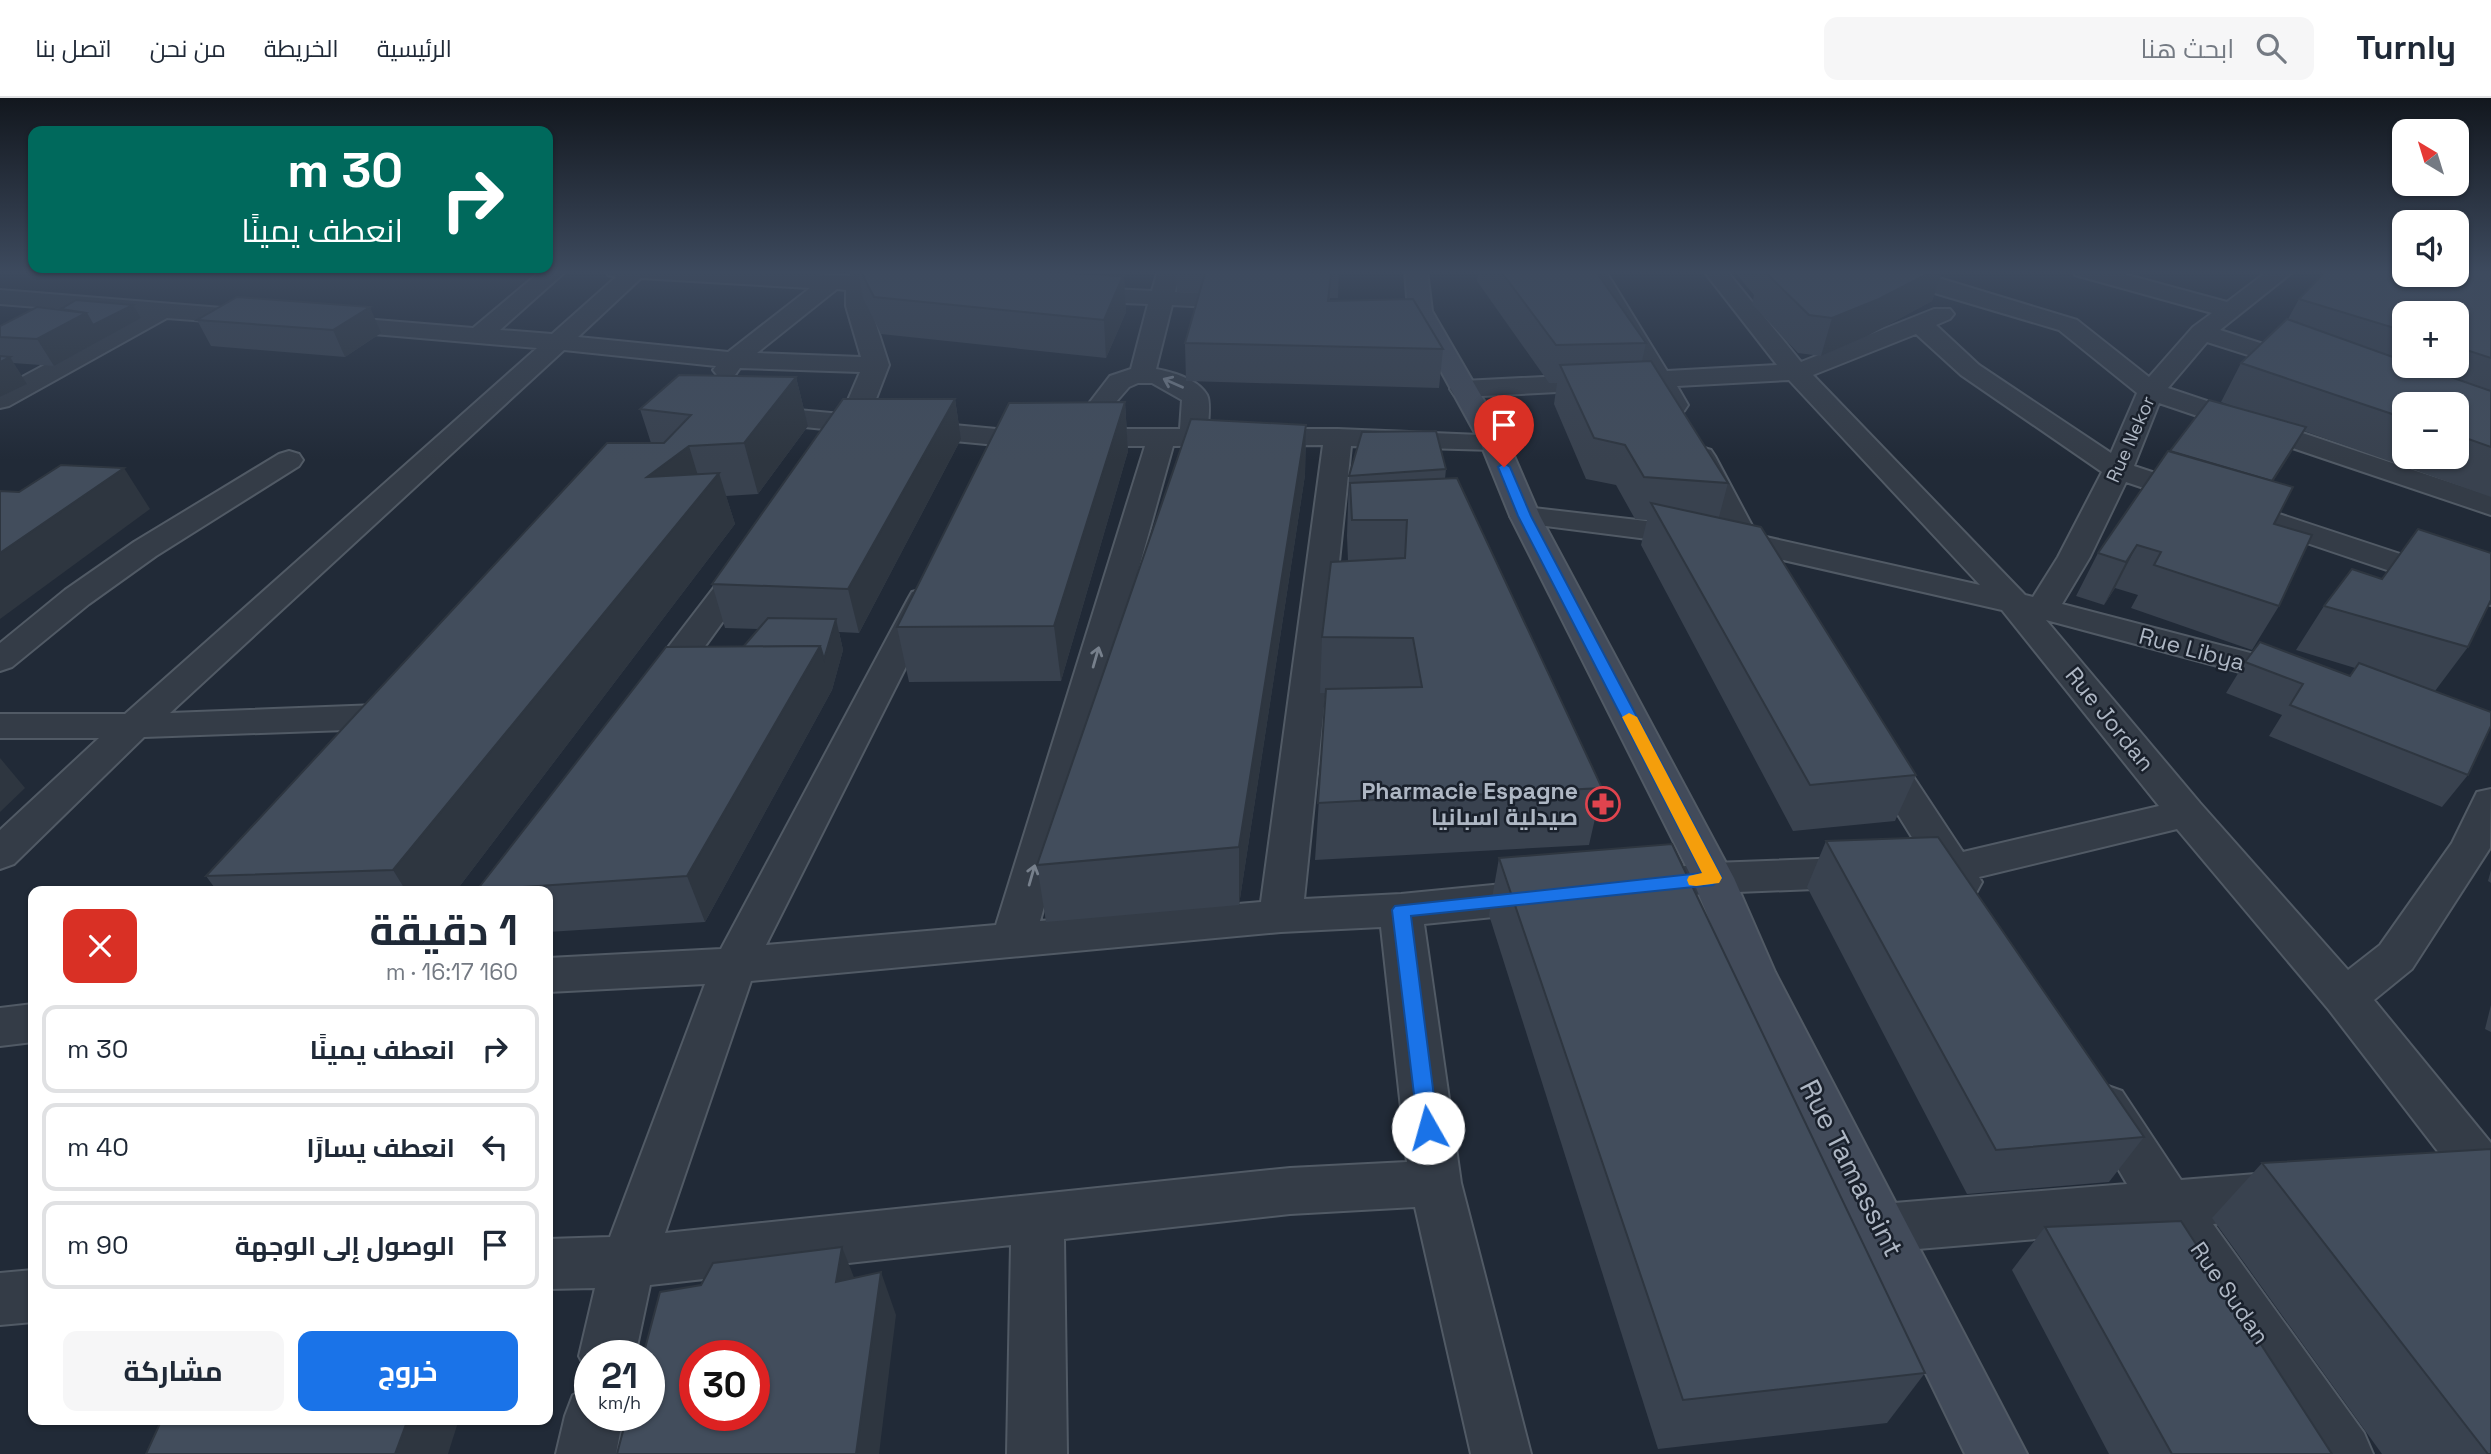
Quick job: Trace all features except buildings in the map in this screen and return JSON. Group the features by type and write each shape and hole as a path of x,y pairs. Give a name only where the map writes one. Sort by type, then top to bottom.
{"main road":[{"name":"Rue Tamassint","path":"1423,333 1463,389 1494,442 1524,516 1713,878 1754,972 1997,1454"}],"street":[{"path":"0,400 121,333"},
{"path":"456,333 733,360 876,365"},
{"path":"0,854 134,726 566,333"},
{"path":"703,398 733,360 767,333"},
{"path":"819,469 852,424 876,365 866,333"},
{"path":"1142,374 1153,333"},
{"path":"1633,333 1662,380 1745,542 1782,601"},
{"name":"Rue Jordan","path":"1765,333 1796,372 2028,606 2186,813 2345,997 2488,1179"},
{"path":"1463,389 1796,372 1898,333"},
{"path":"1930,333 1970,370 2118,470 2491,595"},
{"path":"2078,333 2151,391 2491,506"},
{"name":"Rue Nekor","path":"2028,606 2074,557 2118,470 2151,391 2202,333"},
{"path":"2207,333 2327,372"},
{"path":"1013,941 1177,439 1195,397 1175,382 1142,374 1121,381 1103,402 1110,439"},
{"path":"735,412 1007,438 1338,437 1494,442"},
{"path":"1281,916 1338,437"},
{"path":"988,475 1007,438"},
{"path":"0,660 77,597 145,549 289,460"},
{"name":"Rue Libya","path":"1524,516 1745,542 2028,606 2333,686"},
{"path":"638,713 770,535"},
{"path":"611,1340 628,1262 734,965 937,573"},
{"path":"0,726 134,726 412,706 379,749"},
{"path":"1856,717 1983,915"},
{"path":"2345,997 2396,957 2470,848 2491,802"},
{"path":"553,975 734,965 1281,916 1401,910 1713,878 1953,869 2186,813"},
{"path":"1401,910 1434,1183 1502,1454"},
{"path":"0,1027 28,1024"},
{"name":"Rue Sudan","path":"2079,1066 2169,1206 2343,1454"},
{"path":"2431,1181 2488,1179"},
{"path":"553,1264 628,1262 1290,1191 1434,1183"},
{"path":"1882,1228 2169,1206 2320,1191"},
{"path":"1037,1454 1038,1218"},
{"path":"0,1299 28,1296"},
{"path":"586,1454 591,1431"}],"slow traffic":[{"path":"1629,717 1713,878 1696,880"}],"place":[{"name":"Pharmacie Espagne صيدلية اسبانيا","path":"1603,804"}],"route":[{"path":"1428,1128 1401,910 1713,878 1524,516 1504,467"}]}
